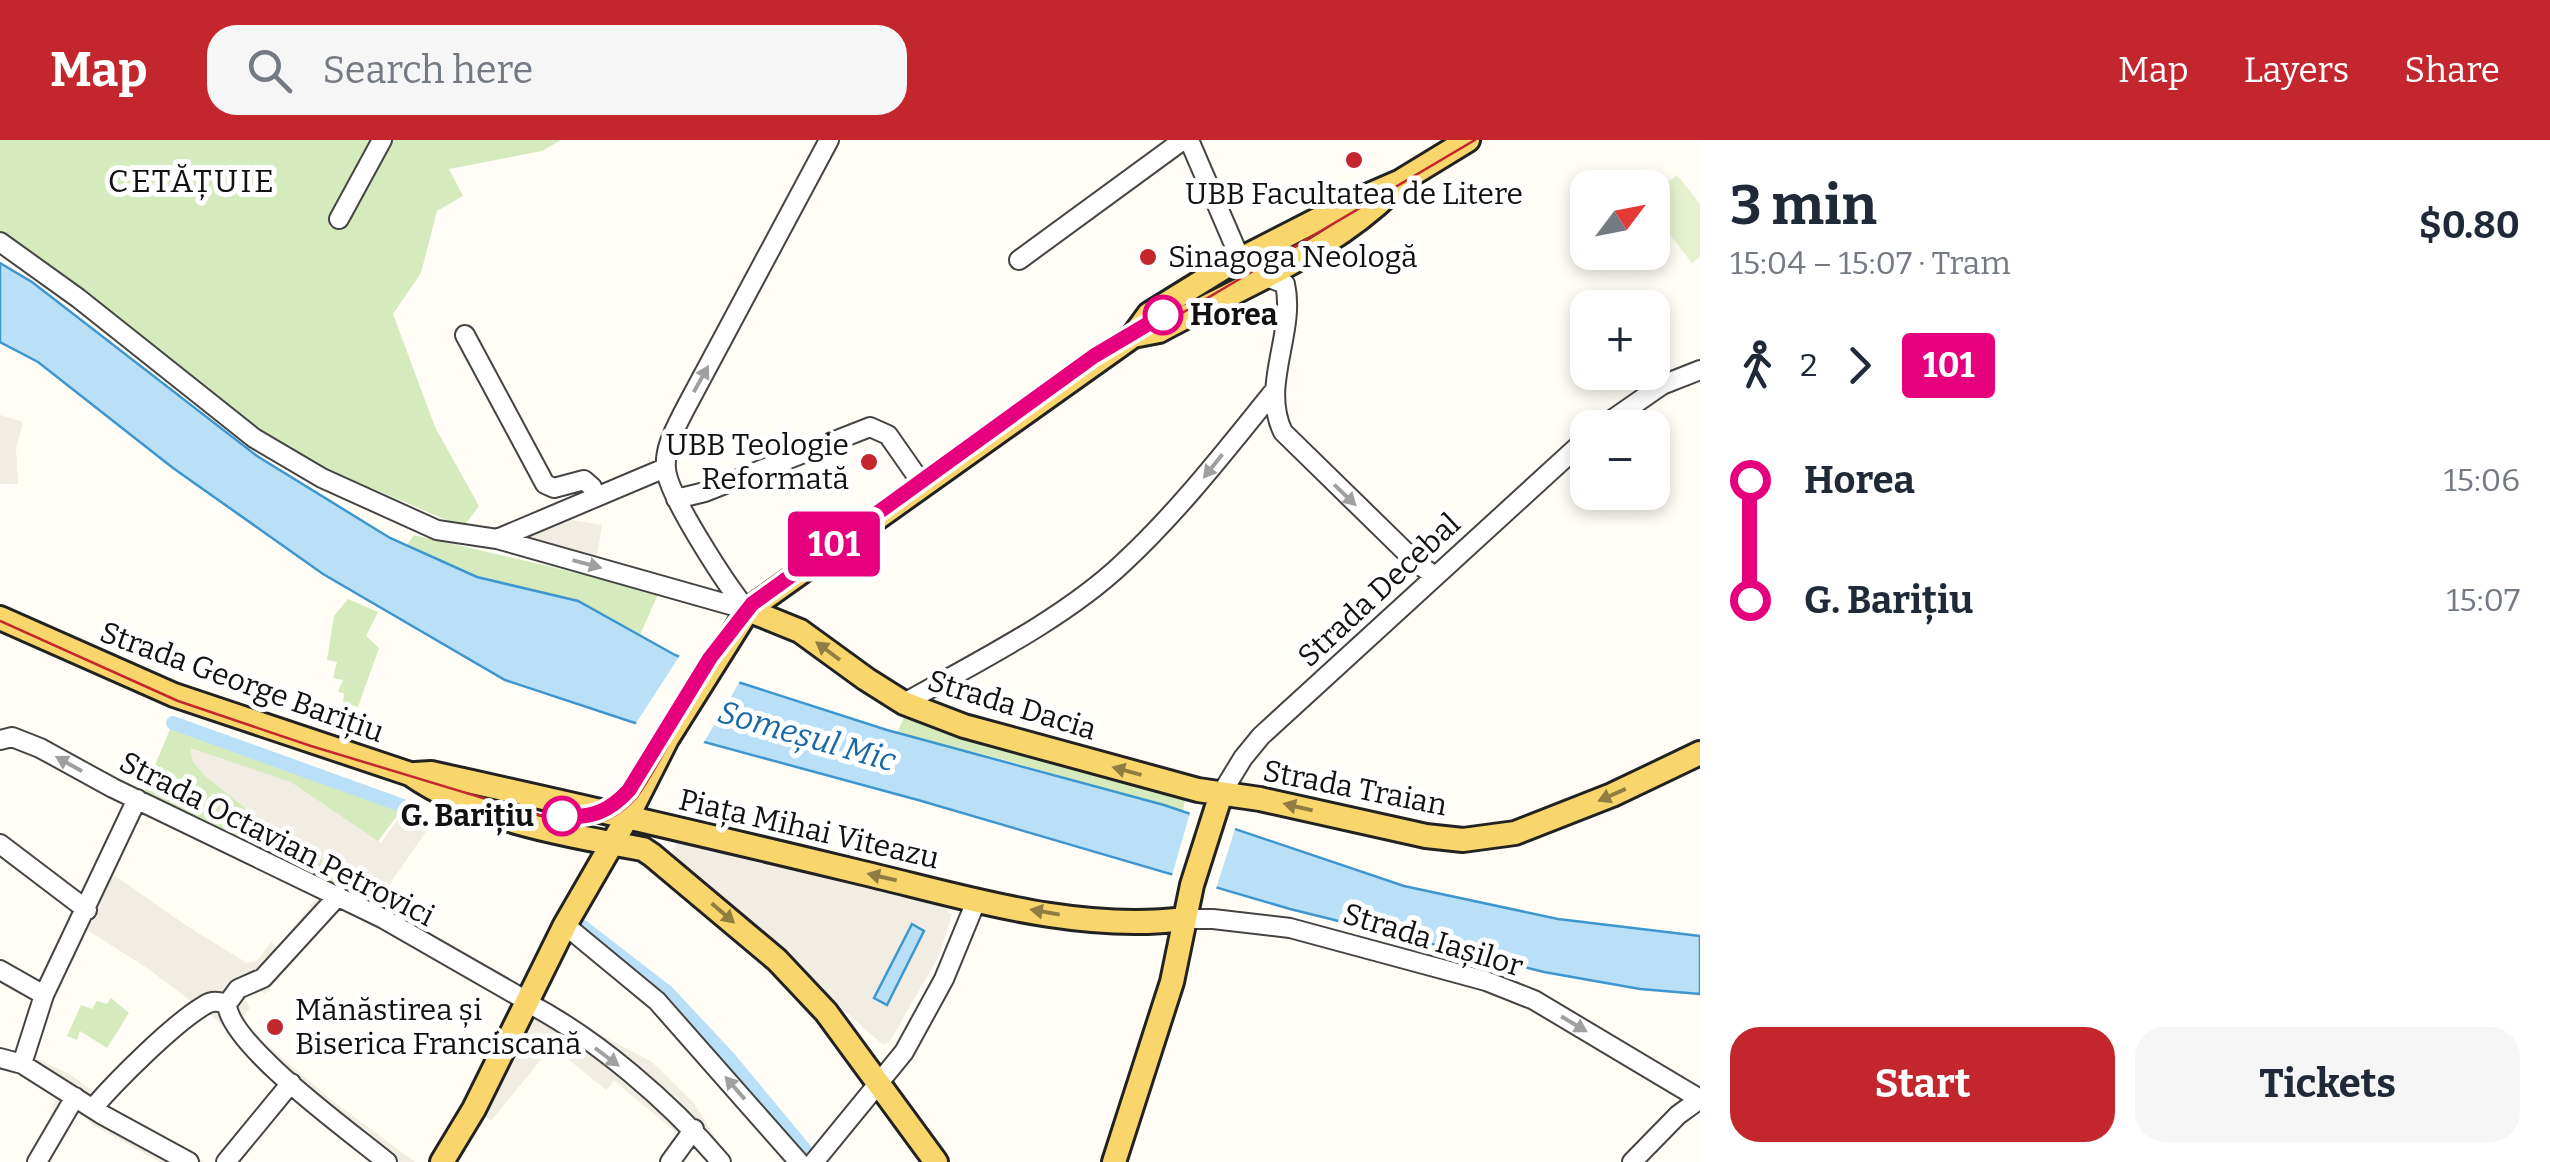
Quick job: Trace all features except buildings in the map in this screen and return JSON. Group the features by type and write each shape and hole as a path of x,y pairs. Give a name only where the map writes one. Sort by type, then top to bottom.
{"main road":[{"path":"442,1162 474,1109 565,926 667,739 748,610 1133,336 1148,314 1240,259 1401,181 1468,140"},
{"path":"1133,336 1159,331 1357,224 1401,181"},
{"name":"Strada Dacia","path":"748,610 800,630 904,702 964,726 1198,790 1217,805"},
{"name":"Strada George Barițiu","path":"0,618 174,695 410,774 480,810 611,843"},
{"name":"Strada Traian","path":"1217,805 1260,798 1426,836 1463,840 1516,833 1612,796 1700,753"},
{"name":"Strada George Barițiu","path":"410,774 431,773 628,816"},
{"path":"1114,1162 1172,982 1192,886 1217,805"},
{"name":"Piața Mihai Viteazu","path":"628,816 976,899 1090,921 1142,923 1185,919"},
{"name":"Piața Mihai Viteazu","path":"611,843 642,849 662,861 768,952 826,1012 936,1162"}],"street":[{"path":"339,218 382,140"},
{"path":"748,610 676,500 666,468 670,442 829,140"},
{"path":"1019,260 1186,140 1240,259 1262,276 1283,282 1286,290 1274,390 1276,419 1294,447 1435,576"},
{"path":"0,242 78,298 254,438 298,465 418,524 455,535 497,540 748,610"},
{"path":"465,335 546,484 554,488 584,480 592,486 595,496"},
{"path":"1626,410 1662,385 1700,370"},
{"path":"904,702 1033,630 1120,566 1182,503 1274,390"},
{"path":"676,500 870,427 888,434 923,485"},
{"name":"Strada Decebal","path":"1217,805 1261,736 1570,453"},
{"path":"497,540 666,468"},
{"path":"687,592 698,590 710,580 714,558"},
{"name":"Strada Octavian Petrovici","path":"0,740 22,740 338,896 526,1002 608,1057 694,1129 721,1162"},
{"path":"22,1064 44,995 137,799"},
{"path":"0,844 87,910"},
{"path":"338,896 258,979 238,989 228,1004 230,1018 252,1048 387,1162"},
{"path":"817,1158 904,1052 936,994 976,899"},
{"name":"Strada Iașilor","path":"1185,919 1214,918 1290,928 1486,981 1534,1000 1700,1099"},
{"path":"565,926 657,1001 798,1162"},
{"path":"0,970 44,995"},
{"path":"93,1108 205,1004 228,1004"},
{"path":"0,1058 22,1064 188,1162"},
{"path":"226,1162 291,1082"},
{"path":"37,1162 75,1096"},
{"path":"1632,1162 1678,1115 1700,1099"},
{"path":"670,1162 694,1129"}],"green space":[{"path":"0,140 561,140 542,151 449,169 463,196 437,211 421,273 393,314 435,427 479,506 463,527 313,463 274,442 0,231"},
{"path":"1677,175 1700,204 1700,257 1692,263 1670,235 1670,181"},
{"path":"304,486 406,546 414,535 659,592 640,635 578,601 477,577 465,586"},
{"path":"348,599 378,612 366,636 379,648 358,707 343,703 344,693 338,692 343,680 333,678 337,662 327,660 334,616"},
{"path":"904,717 1185,799 1183,812 897,733"},
{"path":"173,722 403,808 338,894 141,799"},
{"path":"111,998 129,1013 107,1048 80,1031 77,1040 67,1036 81,1005 92,1009 97,1001 107,1004"}],"shaded area":[{"path":"0,415 23,422 16,449 18,484 0,484"},
{"path":"556,517 602,525 596,561 510,537"},
{"path":"190,748 291,782 381,843 405,809 432,823 389,885 412,903 397,927 338,896 351,879 259,819 204,775 193,762"},
{"path":"694,837 948,909 952,914 939,956 891,1039 881,1043 676,862 672,852 676,844 683,838"},
{"path":"111,873 247,963 257,961 271,942 278,948 321,892 341,907 265,994 253,987 245,999 250,1008 239,1021 330,1099 415,1162 378,1162 296,1096 236,1162 215,1162 282,1083 208,1012 105,1105 204,1162 160,1162 93,1125 78,1111 42,1162 57,1094 21,1070 0,1064 0,1050 16,1056 35,999 0,978 0,960 42,986","holes":["84,928 192,1002 95,1093 71,1075 36,1058 48,1006"]},
{"path":"536,1000 652,1062 694,1103 730,1162 716,1162 695,1137 689,1143 614,1081 606,1090 552,1046 491,1121 482,1114"}],"water":[{"name":"Someșul Mic","path":"0,263 32,282 257,456 390,538 477,577 578,601 675,655 738,682 887,730 1164,805 1404,886 1558,919 1700,936 1700,994 1640,989 1544,972 1290,909 918,800 638,724 505,680 323,574 173,468 38,362 0,342"},
{"path":"912,924 924,931 887,1005 874,998"}],"pier":[{"path":"682,652 742,678 701,747 633,728"},
{"path":"1191,809 1236,826 1215,892 1171,879"}],"waterway":[{"path":"173,723 406,807"},
{"path":"583,927 667,992 727,1056 815,1162"}],"tram line":[{"path":"0,621 178,701 311,746 572,825 599,823 636,798 710,669 745,622 765,604 1111,355 1475,140"},
{"name":"101","path":"562,816 600,813 629,790 710,658 752,604 1094,356 1163,315"}],"place":[{"name":"UBB Facultatea de Litere","path":"1354,160"},
{"name":"Sinagoga Neologă","path":"1148,257"},
{"name":"Horea","path":"1163,315"},
{"name":"UBB Teologie Reformată","path":"869,462"},
{"name":"G. Barițiu","path":"562,816"},
{"name":"Mănăstirea și Biserica Franciscană","path":"275,1027"}],"district":[{"name":"CETĂȚUIE","path":"192,181"}]}
